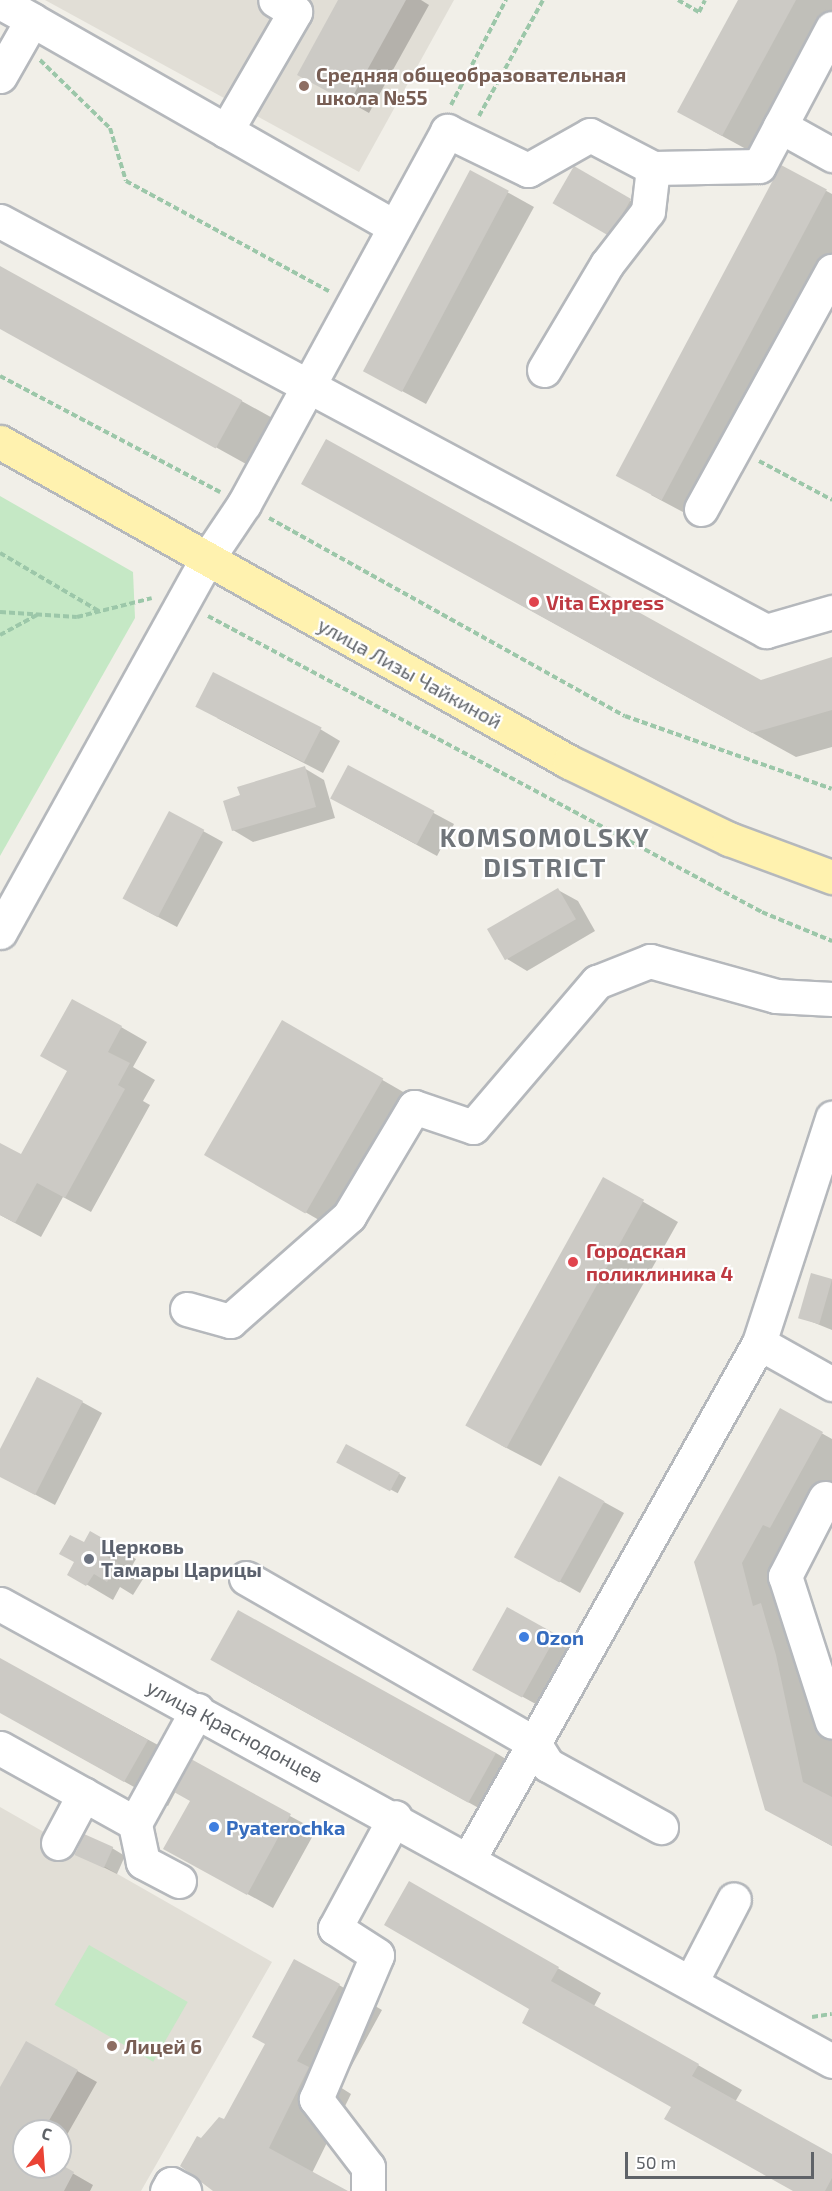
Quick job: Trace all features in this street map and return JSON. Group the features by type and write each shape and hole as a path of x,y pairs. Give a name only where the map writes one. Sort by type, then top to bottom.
{"main road":[{"name":"улица Лизы Чайкиной","path":"0,442 569,762 729,839 832,877"}],"street":[{"path":"226,131 295,12 275,0"},
{"path":"0,2 26,30 226,131 393,226"},
{"path":"0,932 207,559 244,504 305,383 393,226 456,135 528,170 590,135 653,168 759,166 832,28"},
{"path":"0,76 26,30"},
{"path":"780,126 832,155"},
{"path":"544,370 607,264 648,211 653,168"},
{"path":"0,221 766,631 832,612"},
{"path":"701,509 832,271"},
{"path":"187,1309 230,1321 349,1216 414,1107 474,1127 597,982 650,961 776,996 832,999"},
{"path":"470,1857 759,1343 824,1167 832,1118"},
{"path":"759,1343 832,1384"},
{"path":"825,1498 785,1576 832,1722"},
{"path":"246,1578 534,1743 548,1765 661,1827"},
{"name":"улица Краснодонцев","path":"0,1604 470,1857 832,2061"},
{"path":"179,1881 143,1862 135,1822 197,1710"},
{"path":"0,1748 135,1822"},
{"path":"58,1843 84,1794"},
{"path":"368,2191 368,2167 316,2099 377,1955 334,1928 395,1817"},
{"path":"691,1982 734,1899"},
{"path":"167,2191 171,2184 184,2191"}],"path":[{"path":"456,135 453,95 506,0"},
{"path":"456,135 543,0"},
{"path":"678,0 699,12 705,0"},
{"path":"26,30 110,128 126,181 350,303"},
{"path":"0,376 244,504 625,716 832,789"},
{"path":"735,448 832,500"},
{"path":"0,553 100,611"},
{"path":"0,612 77,617 165,595 762,912 832,941"},
{"path":"0,635 37,614"}],"shaded area":[{"name":"Средняя общеобразовательная школа №55","path":"45,0 454,0 359,172"},
{"name":"Лицей 6","path":"0,1807 272,1962 141,2191 0,2191"}],"green space":[{"path":"0,496 133,572 135,618 0,856"},
{"path":"89,1945 188,2002 153,2062 54,2005"}],"building":[{"path":"338,0 406,0 349,103 297,75"},
{"path":"738,0 796,0 722,136 677,112"},
{"path":"781,165 827,189 662,500 616,476"},
{"path":"574,166 631,199 610,236 552,203"},
{"path":"470,170 509,191 402,392 363,371"},
{"path":"0,266 242,400 216,448 0,329"},
{"path":"326,439 761,680 832,657 832,710 752,733 301,484"},
{"path":"213,672 322,727 304,762 195,707"},
{"path":"348,765 435,811 417,845 330,799"},
{"path":"305,766 316,807 232,831 223,801 240,795 237,787"},
{"path":"169,811 204,830 158,917 123,898"},
{"path":"558,888 576,919 505,960 487,929"},
{"path":"72,999 122,1026 108,1052 130,1063 118,1085 125,1089 65,1198 37,1183 15,1223 0,1215 0,1143 21,1154 67,1071 40,1056"},
{"path":"282,1020 383,1078 305,1214 204,1155"},
{"path":"603,1177 644,1200 506,1448 465,1425"},
{"path":"811,1273 832,1279 819,1324 798,1318"},
{"path":"37,1377 83,1401 35,1495 0,1477 0,1449"},
{"path":"780,1408 823,1432 770,1528 763,1525 742,1563 753,1606 761,1603 776,1655 803,1782 832,1797 832,1846 765,1810 694,1562"},
{"path":"346,1444 400,1473 390,1491 336,1463"},
{"path":"559,1476 604,1501 559,1583 514,1557"},
{"name":"Церковь Тамары Царицы","path":"90,1531 111,1543 104,1555 118,1563 107,1582 94,1574 86,1586 67,1575 74,1562 59,1554 70,1535 84,1542"},
{"path":"507,1607 557,1635 522,1698 472,1670"},
{"path":"238,1610 496,1753 468,1803 210,1660"},
{"path":"0,1658 148,1740 124,1782 0,1713"},
{"path":"191,1759 291,1814 247,1895 163,1849 190,1801 174,1792"},
{"path":"84,1834 113,1847 104,1868 75,1855"},
{"path":"409,1881 559,1967 551,1981 699,2064 692,2076 832,2154 832,2178 825,2191 793,2191 664,2119 671,2107 522,2023 529,2009 384,1925"},
{"path":"294,1959 340,1984 297,2061 309,2067 269,2148 348,2191 213,2191 180,2166 197,2136 201,2138 219,2117 224,2119 265,2044 252,2037"},
{"path":"26,2041 78,2070 50,2119 12,2119 12,2179 70,2179 64,2191 0,2191 0,2087"}],"place":[{"name":"Средняя общеобразовательная школа №55","path":"304,86"},
{"name":"Vita Express","path":"534,602"},
{"name":"Городская поликлиника 4","path":"573,1262"},
{"name":"Церковь Тамары Царицы","path":"89,1559"},
{"name":"Ozon","path":"524,1637"},
{"name":"Pyaterochka","path":"214,1827"},
{"name":"Лицей 6","path":"112,2046"}],"district":[{"name":"KOMSOMOLSKY DISTRICT","path":"545,852"}]}
